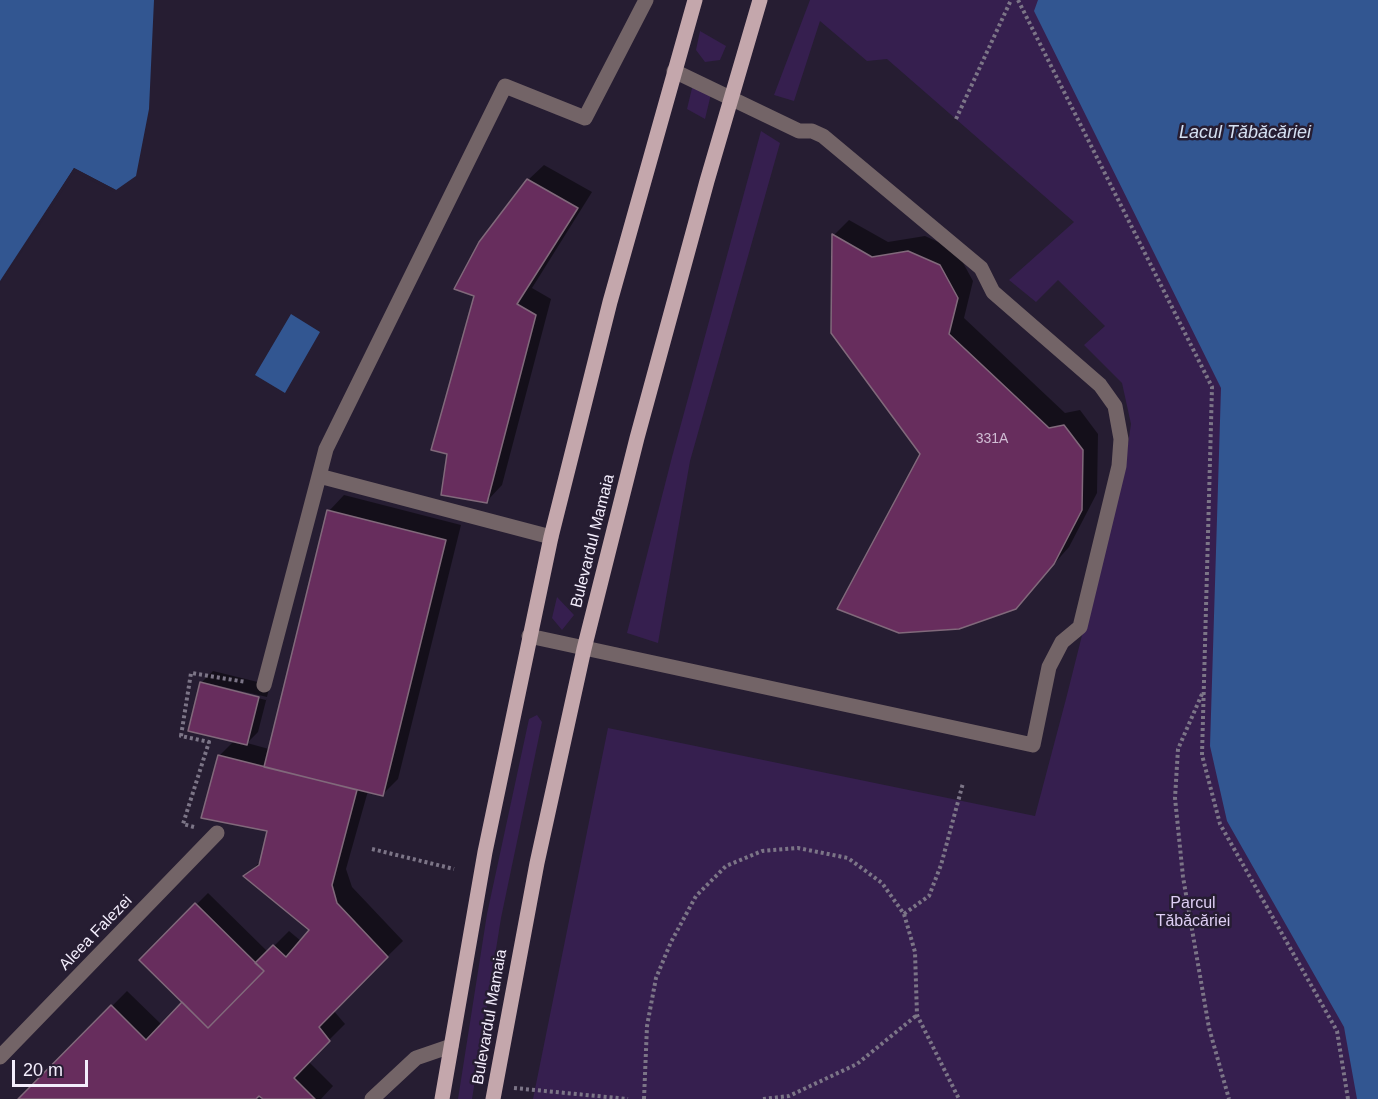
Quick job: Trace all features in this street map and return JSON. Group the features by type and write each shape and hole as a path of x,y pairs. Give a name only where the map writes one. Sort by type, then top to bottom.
{"main road":[{"name":"Bulevardul Mamaia","path":"442,1099 485,852 551,537 604,325 695,0"},
{"name":"Bulevardul Mamaia","path":"495,1092 537,863 584,649 637,438 730,99 760,0"}],"street":[{"path":"264,685 326,449 505,86 585,118 646,0"},
{"path":"529,636 1033,745 1049,667 1062,642 1080,627 1119,466 1121,439 1115,406 1100,385 993,292 981,268 824,136 812,131 798,132 674,71"},
{"path":"319,476 551,537"},
{"name":"Aleea Falezei","path":"0,1057 218,833"},
{"path":"372,1099 416,1058 451,1046"}],"path":[{"path":"956,119 1011,0"},
{"path":"1019,1 1212,387 1202,755 1220,825 1337,1031 1348,1099"},
{"path":"218,833 183,824 209,742 181,736 191,673 264,685"},
{"path":"1204,690 1178,749 1175,798 1183,877 1209,1028 1230,1099"},
{"path":"904,914 928,896 941,865 963,783"},
{"path":"645,1099 647,1026 656,978 671,942 696,896 726,866 762,851 798,848 848,858 882,883 904,914 915,952 917,1015 959,1099"},
{"path":"372,849 454,869"},
{"path":"763,1099 789,1096 857,1064 917,1015"},
{"path":"495,1092 628,1099"}],"green space":[{"name":"Parcul Tăbăcăriei","path":"810,0 1378,0 1378,1099 533,1099 608,728 1035,816 1066,699 1125,464 1131,424 1122,383 1084,345 1105,326 1058,280 1036,302 1009,280 1074,222 887,59 867,61 820,21 794,101 774,95"},
{"path":"700,31 726,46 720,60 705,62 696,50"},
{"path":"693,84 711,94 705,119 687,109"},
{"path":"761,131 780,143 690,461 658,643 627,633 672,457"},
{"path":"557,597 574,615 562,630 552,618"},
{"path":"537,715 542,722 501,918 472,1099 458,1099 487,914 529,719"}],"water":[{"path":"0,0 154,0 149,109 136,176 116,190 74,168 0,281"},
{"name":"Lacul Tăbăcăriei","path":"1038,0 1378,0 1378,1099 1357,1099 1344,1027 1227,821 1210,746 1221,388 1034,11"},
{"path":"291,314 320,332 285,393 255,375"}],"pier":[{"path":"74,168 116,190 114,192 75,172 0,284"}],"building":[{"path":"527,179 578,208 517,304 536,315 487,503 441,495 447,454 431,450 474,296 454,289 479,242"},
{"path":"832,234 872,257 908,251 940,265 958,298 949,334 1049,428 1064,425 1083,450 1082,510 1054,564 1016,609 959,629 899,633 837,609 920,454 831,333"},
{"path":"327,510 446,540 383,796 264,767"},
{"path":"200,682 259,697 247,745 188,731"},
{"path":"218,755 357,790 332,885 337,903 388,957 319,1027 330,1041 294,1078 315,1099 263,1099 259,1096 256,1099 18,1099 111,1005 146,1040 182,1002 208,1028 264,971 255,963 273,945 286,957 309,930 243,876 259,865 267,831 201,818"},
{"path":"195,903 264,971 208,1028 139,960"}]}
